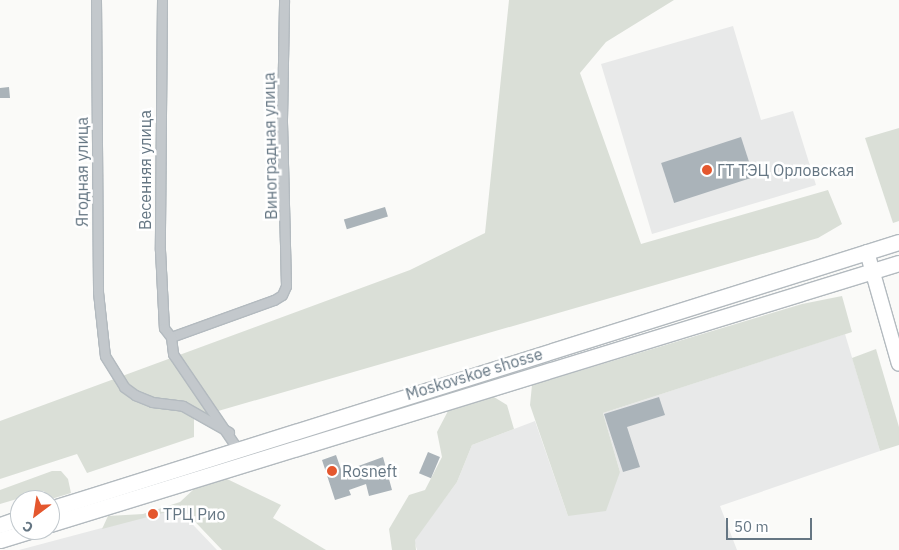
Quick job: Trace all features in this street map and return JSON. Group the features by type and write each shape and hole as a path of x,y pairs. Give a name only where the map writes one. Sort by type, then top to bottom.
{"main road":[{"name":"Moskovskoe shosse","path":"60,506 237,448 899,242"},
{"path":"867,252 899,364"},
{"name":"Moskovskoe shosse","path":"60,521 899,263"}],"street":[{"name":"Ягодная улица","path":"96,0 98,292 102,344 105,356 124,387 152,402 183,406 229,432"},
{"name":"Весенняя улица","path":"162,0 160,260 164,328 171,337 173,354 229,432 237,448"},
{"name":"Виноградная улица","path":"171,337 274,300 284,291 288,272 283,163 284,0"}],"shaded area":[{"path":"509,0 674,0 606,42 580,73 641,244 828,190 842,224 818,238 194,418 194,437 87,473 77,454 0,479 0,421 410,270 485,233"},
{"path":"733,26 761,120 793,111 816,185 652,234 601,64"},
{"path":"899,128 899,221 893,223 865,138"},
{"path":"842,296 852,332 603,413 620,472 606,511 568,516 530,405 532,385 802,304"},
{"path":"845,334 880,451 720,506 737,550 417,550 414,540 457,482 472,445 535,421 568,516 620,472 603,413"},
{"path":"876,349 899,427 899,445 880,451 852,358"},
{"path":"494,397 507,405 514,429 472,445 457,482 415,540 416,550 392,550 389,529 409,495 425,490 442,457 437,432 448,411"},
{"path":"52,471 61,471 68,479 71,493 60,496 60,490 10,490 10,501 0,504 0,490"},
{"path":"223,477 281,505 273,518 326,550 222,550 182,508 102,529 108,516 143,514 180,502 194,489"},
{"path":"177,508 217,550 19,550"}],"building":[{"path":"9,87 10,98 0,98 0,88"},
{"name":"ГТ ТЭЦ Орловская","path":"741,137 754,177 674,203 661,163"},
{"path":"385,207 388,217 347,229 344,220"},
{"path":"659,397 665,415 627,427 640,467 623,472 604,414"},
{"path":"428,452 440,457 431,478 419,473"},
{"path":"336,455 342,472 383,457 392,490 369,496 366,484 349,490 351,495 335,500 322,460"}],"place":[{"name":"ГТ ТЭЦ Орловская","path":"707,170"},
{"name":"Rosneft","path":"332,471"},
{"name":"ТРЦ Рио","path":"153,514"}]}
